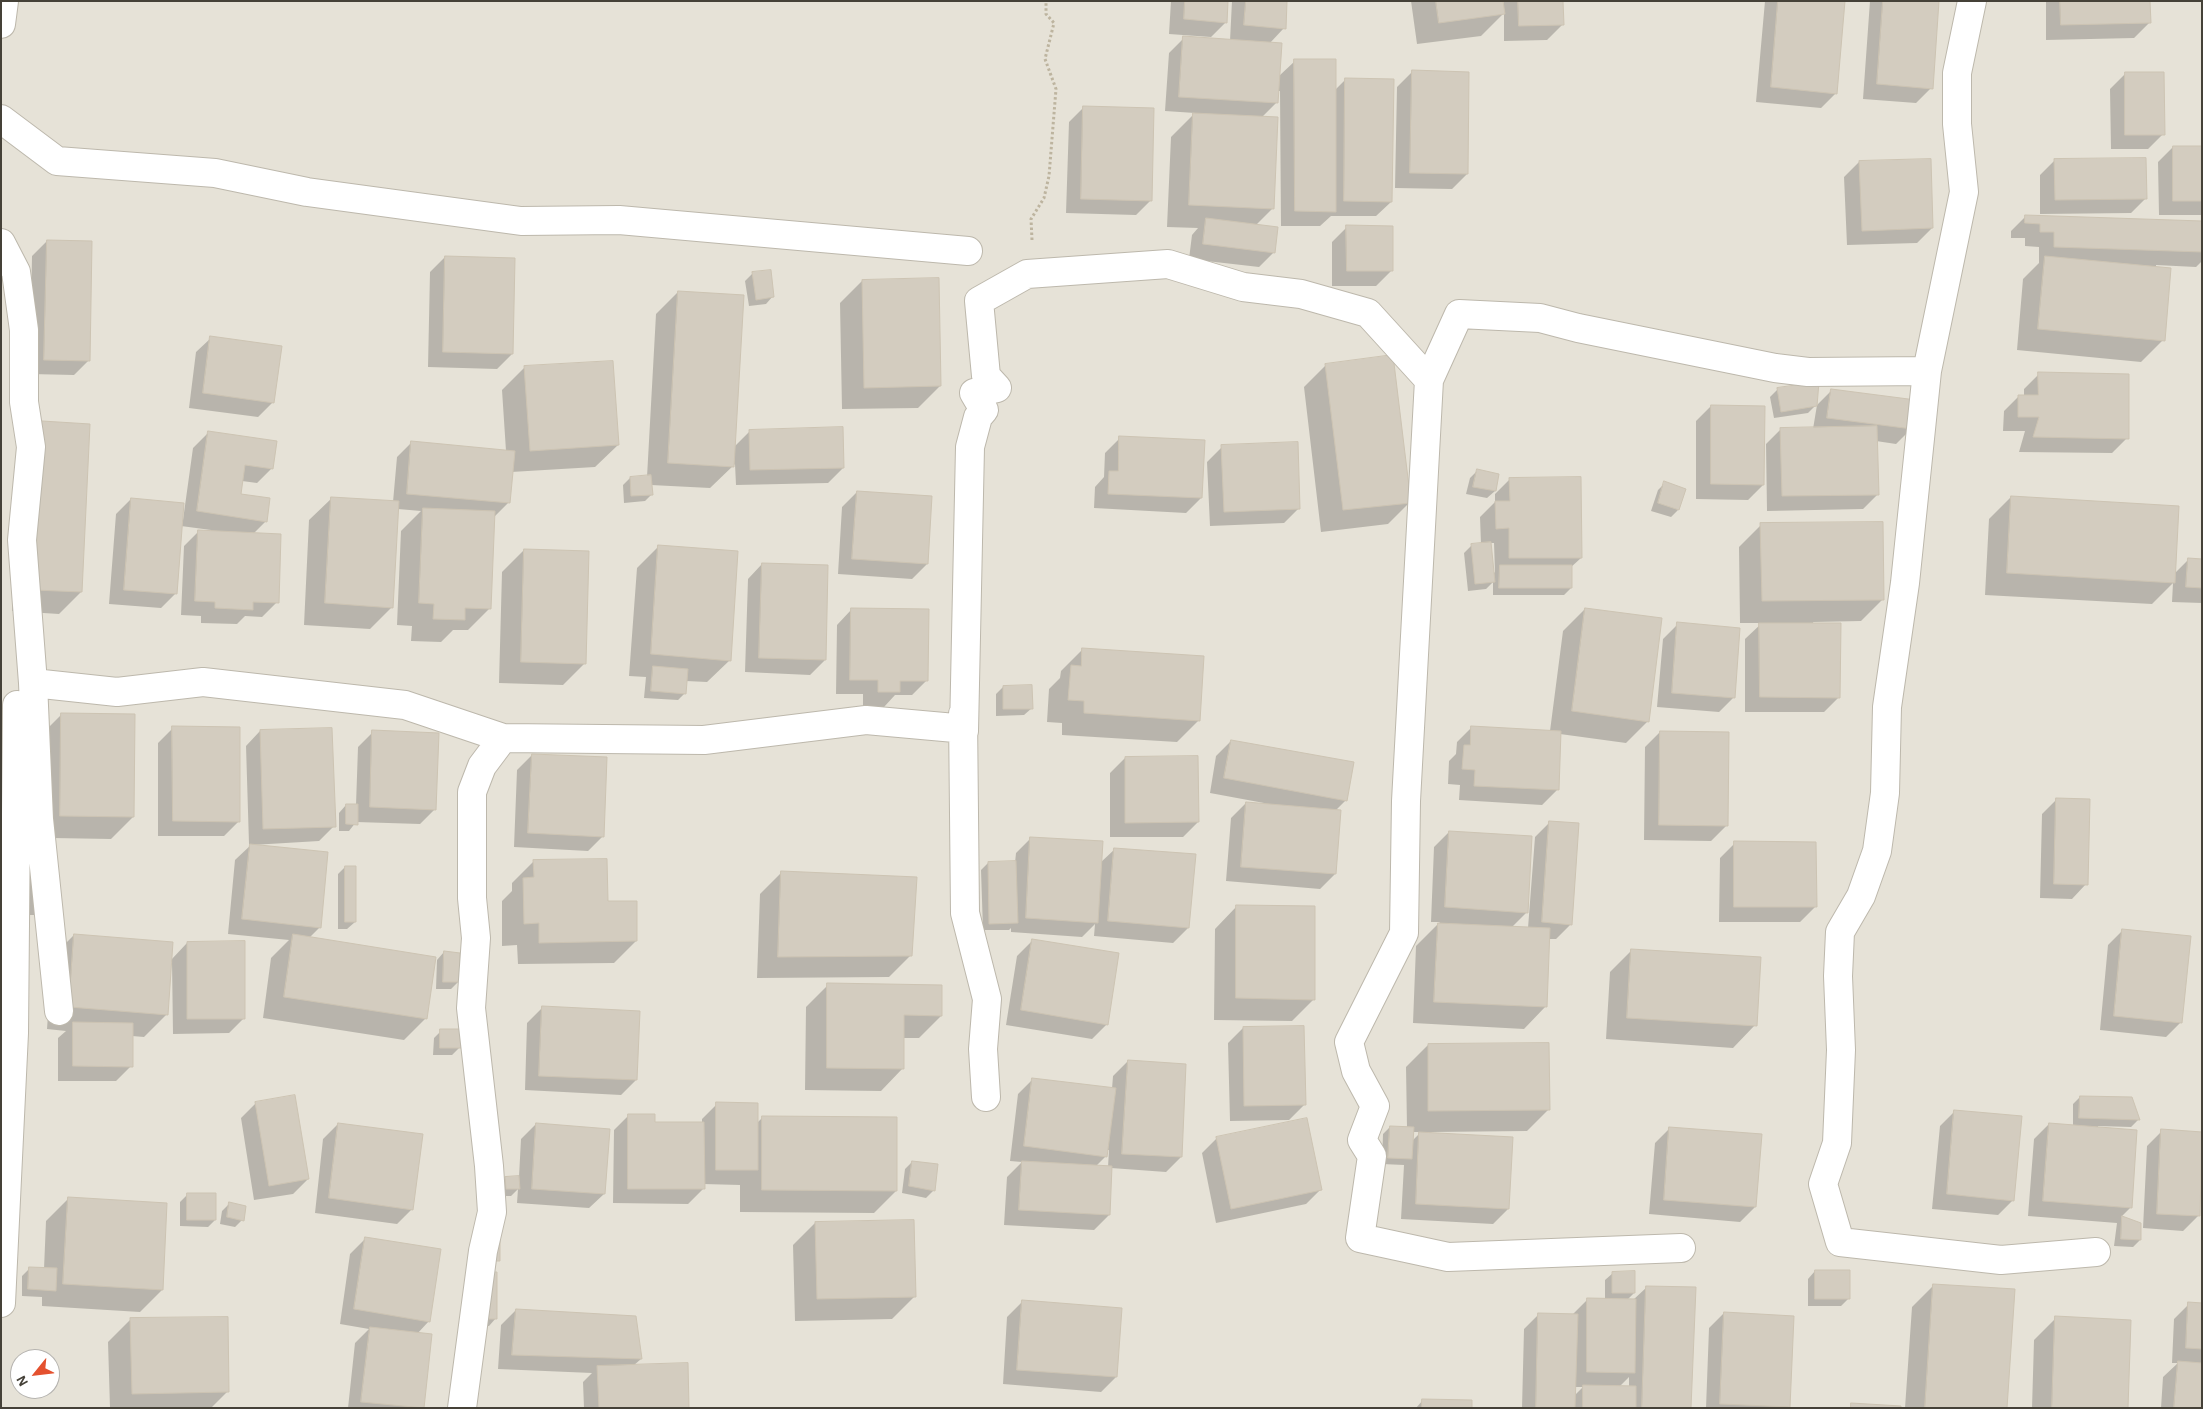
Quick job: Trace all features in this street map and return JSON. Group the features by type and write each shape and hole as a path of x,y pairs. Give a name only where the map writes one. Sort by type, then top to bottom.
{"street":[{"path":"1,24 4,1"},
{"path":"1972,1 1957,72 1957,124 1964,192 1927,371 1905,583 1887,708 1885,793 1877,851 1861,896 1840,932 1838,976 1841,1050 1837,1143 1823,1184 1840,1242 2001,1260 2096,1252"},
{"path":"1,119 57,161 215,173 306,192 521,221 619,220 968,251"},
{"path":"1,243 16,272 24,330 24,402 32,448 22,540 25,688 59,1011"},
{"path":"964,731 970,448 978,417 984,410 974,393 997,388 986,376 979,301 1027,274 1168,264 1243,287 1301,294 1368,313 1429,380"},
{"path":"1681,1248 1448,1257 1360,1238 1372,1156 1362,1140 1375,1106 1356,1071 1349,1042 1404,932 1406,800 1429,380 1459,314 1540,318 1578,328 1800,371 1927,371"},
{"path":"25,688 117,692 203,682 405,705 503,738 704,740 866,720 955,728 964,731"},
{"path":"1,1303 14,1033 9,909 25,688"},
{"path":"964,731 962,714 965,913 988,999 983,1049 986,1097"},
{"path":"462,1408 483,1251 492,1212 489,1166 471,1008 476,938 472,898 472,792 482,766 503,738"}],"path":[{"path":"1032,243 1031,219 1044,198 1049,176 1056,89 1045,59 1054,23 1046,14 1046,1"}],"shaded area":[{"path":"1,1 2202,1 2202,1408 1,1408"}],"building":[{"path":"1185,1 1228,1 1227,23 1184,19"},
{"path":"1246,1 1287,1 1286,29 1244,25"},
{"path":"1436,1 1503,1 1505,14 1439,23"},
{"path":"1518,1 1563,1 1564,25 1519,26"},
{"path":"1778,1 1845,1 1837,94 1771,87"},
{"path":"1883,1 1939,1 1933,89 1877,84"},
{"path":"2060,1 2150,1 2151,23 2061,25"},
{"path":"1183,36 1282,43 1278,103 1179,97"},
{"path":"1294,59 1336,59 1336,212 1295,211"},
{"path":"1412,70 1469,72 1468,174 1410,173"},
{"path":"2125,72 2164,72 2165,135 2125,135"},
{"path":"1345,78 1394,79 1392,202 1344,201"},
{"path":"1083,106 1154,108 1152,201 1081,199"},
{"path":"1193,113 1278,117 1274,209 1189,205"},
{"path":"2173,146 2202,146 2202,201 2173,201"},
{"path":"2146,158 2147,199 2055,200 2054,159"},
{"path":"1931,159 1933,228 1862,231 1859,161"},
{"path":"2025,215 2202,221 2202,252 2054,247 2054,232 2040,232 2040,224 2025,223"},
{"path":"1206,218 1278,227 1275,253 1203,244"},
{"path":"1346,225 1393,226 1393,271 1347,271"},
{"path":"47,240 92,241 90,361 44,360"},
{"path":"445,256 515,258 513,354 443,352"},
{"path":"2045,256 2171,268 2165,341 2038,329"},
{"path":"771,270 774,297 756,300 752,272"},
{"path":"939,278 941,386 864,388 862,280"},
{"path":"678,291 744,295 734,467 668,463"},
{"path":"210,336 282,346 274,403 203,393"},
{"path":"1393,355 1411,503 1343,510 1325,364"},
{"path":"613,361 619,445 530,451 524,366"},
{"path":"2038,372 2129,374 2129,439 2033,437 2039,417 2018,417 2018,395 2038,395"},
{"path":"1819,382 1817,406 1781,412 1777,388"},
{"path":"1831,389 1916,400 1912,429 1827,418"},
{"path":"1711,405 1765,406 1764,485 1711,484"},
{"path":"42,421 90,424 82,592 34,590"},
{"path":"1877,426 1879,495 1782,496 1780,428"},
{"path":"843,427 844,468 750,470 749,430"},
{"path":"208,431 277,441 273,469 245,465 241,494 270,498 267,522 197,511"},
{"path":"1119,436 1205,440 1202,498 1108,494 1109,471 1118,471"},
{"path":"411,441 515,451 510,503 407,494"},
{"path":"1298,442 1300,509 1224,512 1221,445"},
{"path":"1477,469 1499,474 1496,491 1473,487"},
{"path":"651,475 653,495 631,496 630,477"},
{"path":"1581,477 1582,558 1509,558 1509,528 1496,529 1495,501 1510,501 1509,478"},
{"path":"1664,481 1686,489 1679,510 1658,503"},
{"path":"857,491 932,496 928,564 852,559"},
{"path":"2011,496 2179,506 2175,583 2007,573"},
{"path":"331,497 399,501 393,608 325,603"},
{"path":"131,498 184,503 177,594 124,590"},
{"path":"423,508 495,511 491,609 465,608 465,620 433,619 434,604 419,603"},
{"path":"1883,522 1884,600 1762,601 1760,523"},
{"path":"198,530 281,534 279,603 253,602 253,610 215,608 215,602 195,601"},
{"path":"1491,542 1495,582 1475,584 1471,544"},
{"path":"658,545 738,551 731,661 651,654"},
{"path":"524,549 589,551 586,664 521,662"},
{"path":"2188,558 2202,559 2202,588 2186,587"},
{"path":"762,563 828,565 826,660 759,658"},
{"path":"1500,565 1572,565 1572,588 1499,588"},
{"path":"851,608 929,609 928,681 900,681 900,692 878,692 878,680 850,680"},
{"path":"1585,608 1662,618 1649,722 1572,711"},
{"path":"1677,622 1740,628 1735,698 1672,693"},
{"path":"1759,623 1841,623 1840,698 1760,697"},
{"path":"1082,648 1204,656 1200,721 1084,713 1084,701 1068,700 1071,665 1081,666"},
{"path":"653,666 688,669 686,694 651,691"},
{"path":"1032,685 1033,709 1003,709 1003,686"},
{"path":"61,713 135,714 134,817 60,816"},
{"path":"172,726 240,727 240,822 173,821"},
{"path":"1471,726 1561,731 1559,790 1474,786 1475,770 1462,769 1464,745 1470,745"},
{"path":"332,728 336,827 263,829 260,730"},
{"path":"372,730 439,733 436,810 370,807"},
{"path":"1660,731 1729,732 1728,826 1659,825"},
{"path":"1231,740 1354,762 1347,801 1224,778"},
{"path":"532,754 607,757 604,837 528,833"},
{"path":"1198,756 1199,822 1125,823 1125,757"},
{"path":"2056,798 2090,799 2088,885 2054,884"},
{"path":"1246,802 1341,810 1336,874 1241,867"},
{"path":"346,804 358,804 358,825 346,824"},
{"path":"1549,821 1579,823 1572,925 1542,922"},
{"path":"1449,831 1532,836 1528,913 1445,907"},
{"path":"1030,837 1103,841 1098,923 1026,918"},
{"path":"1734,841 1816,842 1817,907 1734,907"},
{"path":"250,844 328,852 321,928 242,919"},
{"path":"1114,848 1196,854 1189,928 1108,921"},
{"path":"607,859 608,901 637,901 637,941 539,943 539,923 524,924 523,878 534,877 533,860"},
{"path":"1016,861 1018,923 989,924 988,862"},
{"path":"345,866 356,866 356,922 345,922"},
{"path":"781,871 917,877 912,956 778,957"},
{"path":"1236,905 1315,906 1315,1000 1236,998"},
{"path":"1438,923 1550,928 1547,1007 1434,1002"},
{"path":"2122,929 2191,936 2182,1023 2114,1016"},
{"path":"74,934 173,942 168,1015 69,1007"},
{"path":"293,934 436,957 427,1019 284,997"},
{"path":"1032,939 1119,953 1108,1025 1021,1010"},
{"path":"245,941 245,1019 187,1019 187,942"},
{"path":"1631,949 1761,957 1757,1026 1627,1018"},
{"path":"444,951 460,953 460,982 443,982"},
{"path":"827,983 942,985 942,1016 904,1015 904,1069 827,1068"},
{"path":"542,1006 640,1011 637,1080 539,1076"},
{"path":"73,1022 133,1023 133,1067 73,1066"},
{"path":"1304,1026 1306,1105 1244,1106 1243,1027"},
{"path":"440,1029 461,1029 461,1048 440,1048"},
{"path":"1549,1043 1550,1110 1428,1111 1428,1044"},
{"path":"1128,1060 1186,1064 1182,1157 1122,1154"},
{"path":"1032,1078 1116,1088 1107,1157 1024,1146"},
{"path":"295,1095 309,1179 269,1186 255,1102"},
{"path":"2080,1096 2132,1097 2140,1120 2079,1118"},
{"path":"716,1102 758,1103 758,1170 716,1170"},
{"path":"1954,1110 2022,1116 2014,1201 1947,1194"},
{"path":"628,1114 655,1114 655,1122 704,1122 705,1189 628,1189"},
{"path":"762,1116 897,1117 897,1191 762,1190"},
{"path":"1307,1118 1322,1190 1231,1209 1216,1137"},
{"path":"338,1123 423,1134 413,1210 329,1198"},
{"path":"536,1123 610,1129 605,1194 532,1189"},
{"path":"2049,1123 2137,1130 2132,1208 2043,1201"},
{"path":"1390,1126 1414,1127 1412,1159 1388,1158"},
{"path":"1669,1127 1762,1134 1756,1207 1664,1200"},
{"path":"2161,1129 2202,1132 2200,1216 2157,1214"},
{"path":"1419,1132 1513,1137 1509,1209 1416,1204"},
{"path":"912,1161 938,1164 935,1191 909,1186"},
{"path":"1022,1161 1112,1166 1110,1215 1019,1210"},
{"path":"519,1176 520,1189 506,1189 505,1177"},
{"path":"187,1193 216,1193 216,1220 187,1220"},
{"path":"68,1197 167,1203 163,1290 63,1284"},
{"path":"229,1202 246,1206 244,1221 227,1217"},
{"path":"2122,1216 2141,1223 2141,1240 2121,1239"},
{"path":"914,1220 916,1297 817,1299 815,1222"},
{"path":"365,1237 441,1249 430,1322 354,1309"},
{"path":"500,1238 500,1261 491,1261"},
{"path":"29,1267 57,1268 56,1291 28,1289"},
{"path":"1815,1270 1850,1270 1850,1299 1815,1299"},
{"path":"1635,1271 1635,1293 1612,1293 1612,1272"},
{"path":"481,1272 497,1272 497,1319 482,1319"},
{"path":"1933,1284 2015,1289 2007,1408 1925,1408"},
{"path":"1646,1286 1696,1287 1691,1408 1642,1408"},
{"path":"1587,1298 1636,1299 1635,1373 1587,1372"},
{"path":"1022,1300 1122,1308 1117,1377 1017,1370"},
{"path":"2188,1302 2202,1303 2202,1349 2186,1348"},
{"path":"516,1309 636,1316 642,1359 512,1355"},
{"path":"1724,1312 1794,1316 1790,1407 1720,1404"},
{"path":"1538,1313 1578,1314 1575,1408 1536,1408"},
{"path":"2055,1316 2131,1320 2128,1408 2052,1408"},
{"path":"228,1317 229,1392 132,1394 130,1318"},
{"path":"370,1327 432,1334 424,1408 361,1402"},
{"path":"2178,1361 2202,1363 2202,1408 2174,1408"},
{"path":"688,1363 689,1408 599,1408 597,1366"},
{"path":"1583,1385 1636,1386 1636,1408 1583,1408"},
{"path":"1422,1399 1472,1400 1472,1408 1422,1408"},
{"path":"1851,1403 1901,1406 1901,1408 1851,1408"}]}
